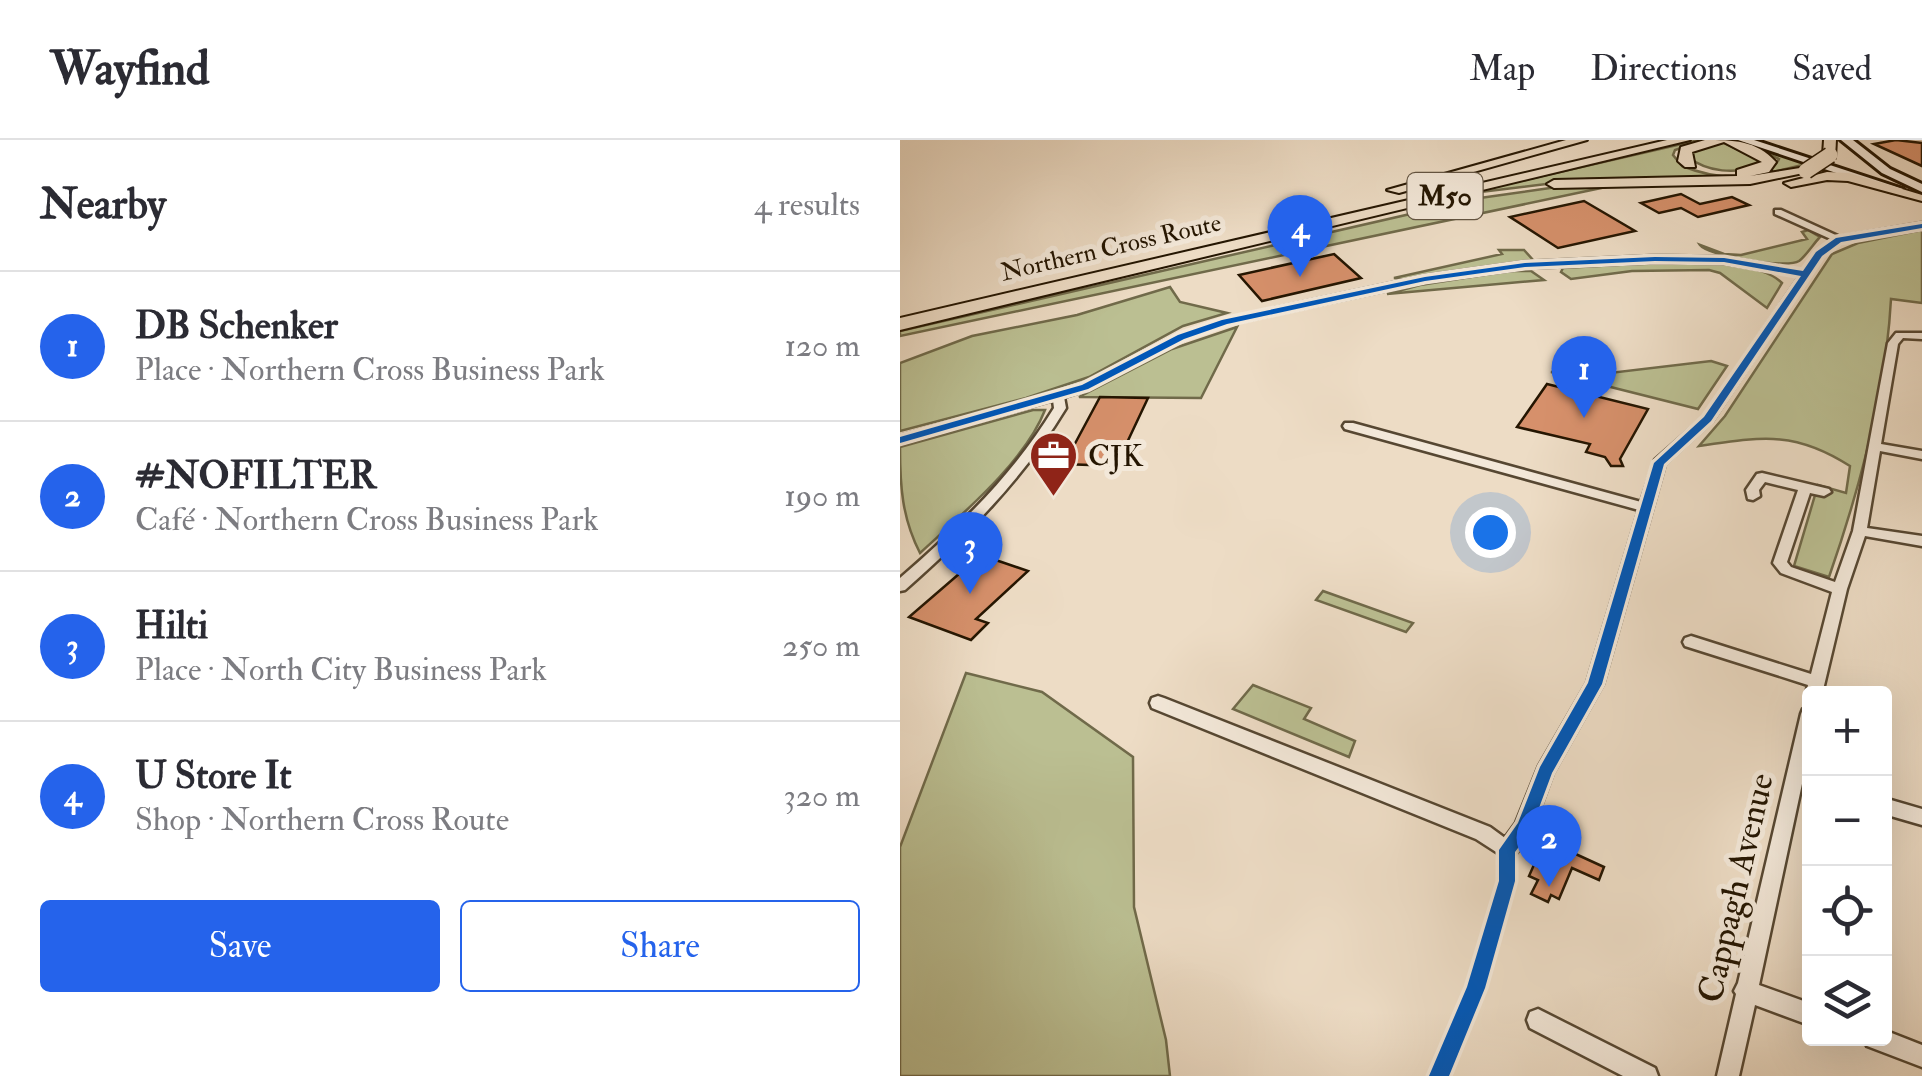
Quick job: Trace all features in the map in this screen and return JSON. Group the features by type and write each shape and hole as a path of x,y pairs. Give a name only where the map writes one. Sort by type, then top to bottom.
{"highway":[{"name":"Northern Cross Route","path":"1234,233 1641,140"},
{"name":"Northern Cross Route","path":"900,324 1684,140"},
{"name":"M50","path":"900,310 1234,233 1588,141"},
{"path":"1715,141 1686,150 1683,158 1704,170 1730,174 1756,172 1768,166 1767,158 1736,141"},
{"path":"1207,252 1485,194 1590,182 1750,180 1806,171 1830,148"},
{"path":"1590,182 1763,186 1838,176 1921,195"}],"main road":[{"path":"1846,140 1921,195"},
{"path":"1736,141 1921,195"}],"street":[{"path":"1778,212 1839,240"},
{"path":"1158,703 1483,833 1507,850 1524,827 1545,771 1595,684 1659,463 1705,422 1819,254 1839,240 1922,223"},
{"path":"900,440 1058,396 1113,376 1182,337 1230,320 1425,279 1535,264 1712,260 1805,274"},
{"path":"1816,686 1840,589 1860,531 1864,496 1878,447 1893,342 1900,335 1922,336"},
{"path":"900,586 952,541 1024,464 1060,408 1058,396"},
{"path":"1349,426 1646,508"},
{"path":"1878,447 1922,454"},
{"path":"1752,496 1762,477 1824,492"},
{"path":"1804,487 1780,564 1786,570 1840,589"},
{"path":"1860,531 1922,541"},
{"path":"1691,642 1811,686"},
{"name":"Cappagh Avenue","path":"1728,1076 1745,991 1802,782"},
{"path":"1892,808 1922,817"},
{"path":"1745,991 1802,1011"},
{"path":"1538,1020 1647,1076"},
{"path":"1892,1044 1922,1056"}],"green space":[{"path":"1705,140 1675,150 1673,155 1682,166 1706,173 1749,177 1772,168 1779,159 1741,141 1811,163 1748,178 1587,179 1464,194"},
{"path":"1722,142 1758,159 1759,165 1722,170 1688,157 1690,151"},
{"path":"1557,187 1606,187 900,336 900,331 1480,198"},
{"path":"1808,230 1820,237 1802,259 1791,263 1731,257 1700,245 1724,254 1741,255 1807,239 1802,232"},
{"path":"1922,230 1922,303 1891,299 1884,370 1870,440 1829,577 1794,566 1818,485 1846,493 1850,466 1794,441 1759,439 1699,446 1725,416 1832,254 1858,243"},
{"path":"1499,250 1524,250 1534,261 1406,280 1394,278 1502,254"},
{"path":"1733,265 1769,274 1782,283 1767,308 1720,273 1709,270 1632,271 1571,279 1561,272 1563,268"},
{"path":"1531,271 1544,280 1387,294 1420,285"},
{"path":"1170,287 1180,302 1227,313 1183,326 1089,377 900,431 900,363 972,336 1077,315"},
{"path":"1237,327 1201,398 1079,397 1172,349"},
{"path":"1711,361 1727,366 1698,409 1551,372 1605,366 1610,373"},
{"path":"1045,410 1023,449 990,487 920,553 903,502 900,447"},
{"path":"1323,591 1413,623 1406,632 1316,600"},
{"path":"966,673 1042,692 1133,757 1134,907 1166,1040 1170,1076 900,1076 900,847"},
{"path":"1253,685 1311,708 1304,719 1355,741 1349,757 1233,709"}],"building":[{"path":"1896,140 1922,143 1922,166 1874,144"},
{"path":"1681,194 1700,204 1732,197 1749,205 1698,217 1681,208 1659,213 1641,203"},
{"path":"1584,201 1635,231 1558,248 1510,217"},
{"path":"1334,254 1361,278 1262,301 1239,275"},
{"path":"1547,384 1648,409 1620,459 1623,466 1611,466 1605,457 1586,452 1590,444 1517,427"},
{"path":"1100,397 1148,398 1116,466 1064,464"},
{"path":"981,555 1028,571 976,619 988,623 971,640 909,617"},
{"path":"1545,840 1604,867 1599,880 1572,868 1559,899 1551,895 1548,902 1531,894 1538,880 1529,876"}],"cycle path":[{"path":"1439,1076 1476,988 1507,881 1507,850 1524,827 1545,771 1595,684 1659,463 1708,419 1819,254 1839,240 1922,226"},
{"path":"900,440 1085,387 1181,337 1225,322 1425,279 1525,265 1655,259 1724,260 1805,274"}],"place":[{"name":"U Store It","path":"1300,277"},
{"name":"DB Schenker","path":"1584,418"},
{"name":"CJK","path":"1053,498"},
{"name":"Hilti","path":"970,594"},
{"name":"#NOFILTER","path":"1549,887"}]}
